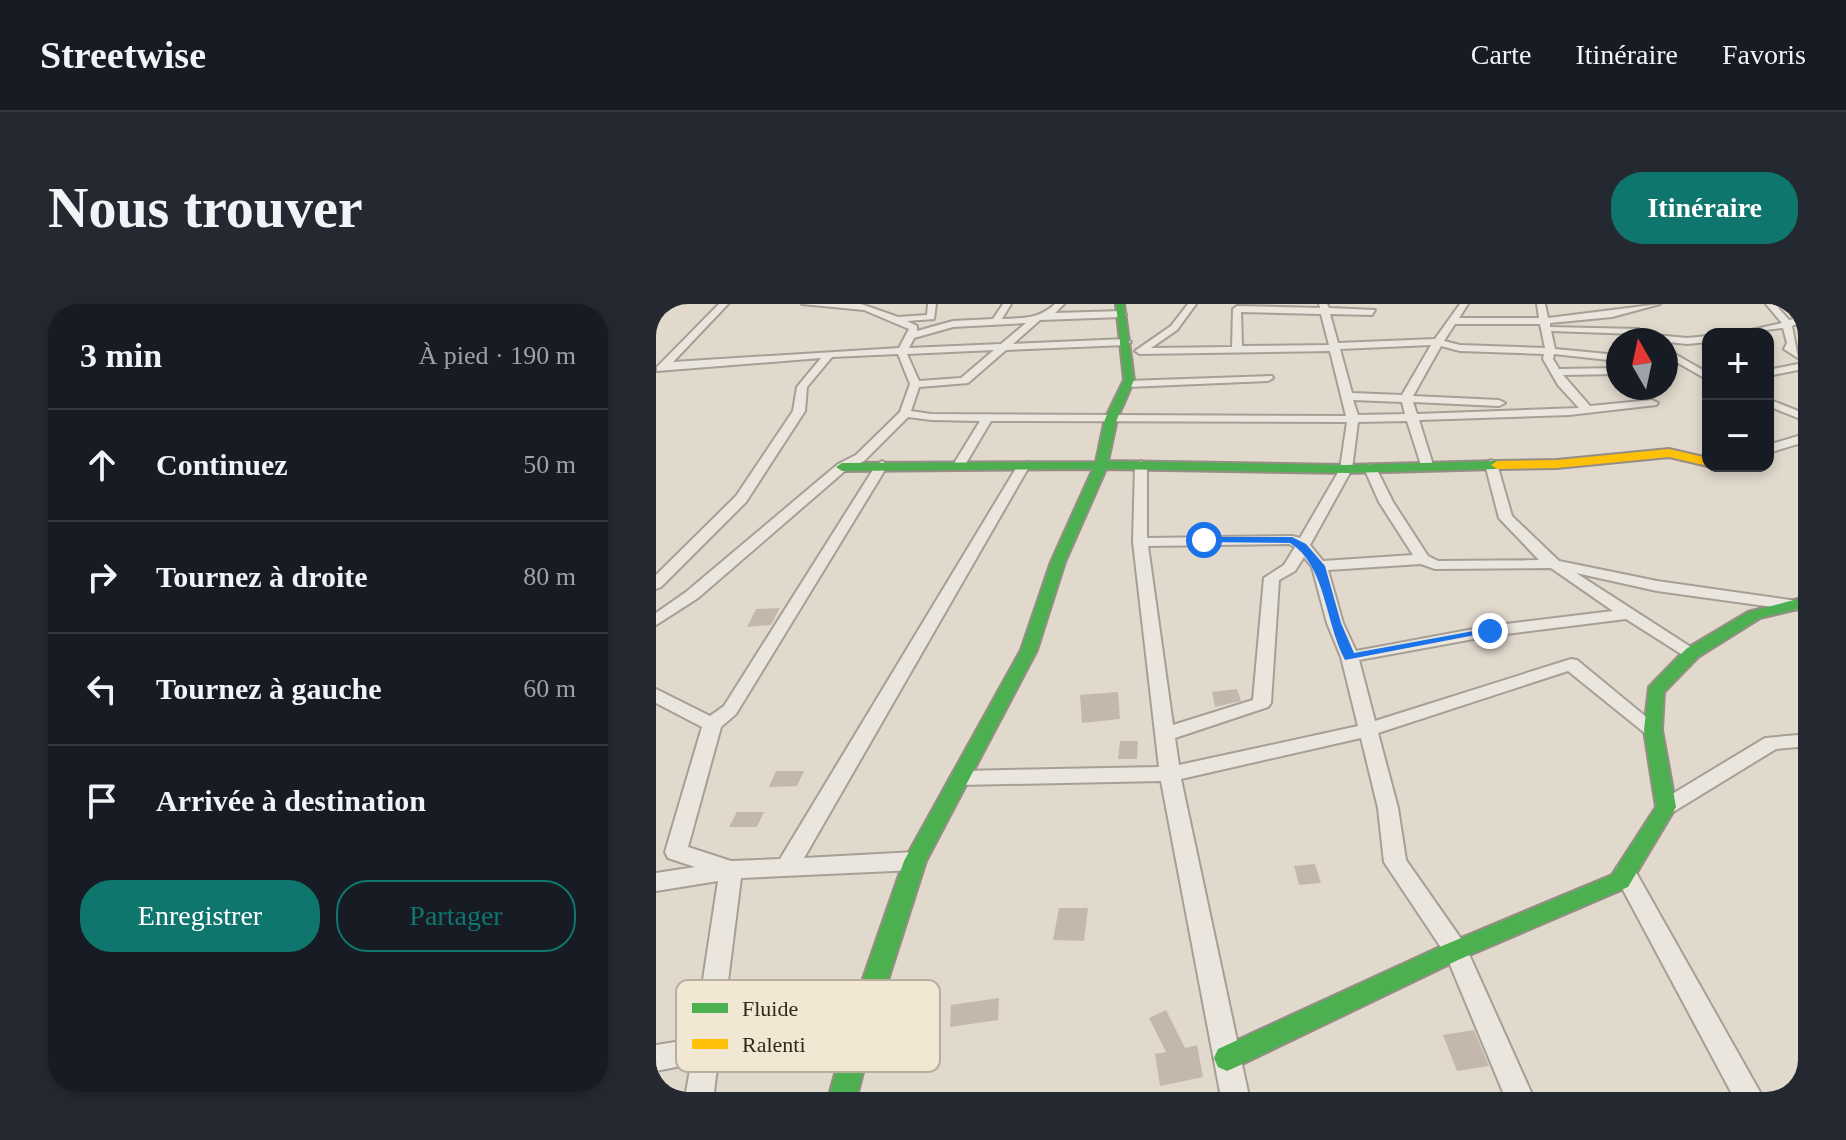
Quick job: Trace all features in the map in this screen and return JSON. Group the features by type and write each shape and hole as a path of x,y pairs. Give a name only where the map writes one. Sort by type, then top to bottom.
{"street":[{"path":"660,370 724,304"},
{"path":"806,304 865,308"},
{"path":"656,620 692,595 842,467 860,458 905,413 915,384 902,353 914,328 851,304"},
{"path":"896,319 931,317 932,304"},
{"path":"996,322 1007,304"},
{"path":"1047,316 1060,304"},
{"path":"1131,351 1174,328 1192,304"},
{"path":"1406,398 1464,304"},
{"path":"1541,304 1547,325 1548,359 1587,410"},
{"path":"1603,304 1632,328"},
{"path":"1547,325 1656,304"},
{"path":"1770,304 1787,325 1792,343 1789,349 1798,355"},
{"path":"1237,349 1237,309 1323,308 1372,313"},
{"path":"1167,734 1262,703 1272,578 1290,568 1346,469 1353,419 1323,308"},
{"path":"875,980 915,861 1029,650 1058,562 1101,465 1111,419 1128,384 1131,351 1121,309 1034,320 953,324 910,336"},
{"path":"1771,328 1798,319"},
{"path":"915,384 964,381 1034,320"},
{"path":"1453,321 1547,325 1606,332"},
{"path":"660,370 829,354 1003,348 1131,351 1332,348 1381,338 1438,342 1460,348 1606,357"},
{"path":"1678,340 1702,340"},
{"path":"656,584 741,499 799,411 802,387 829,354"},
{"path":"1678,360 1702,374"},
{"path":"1774,372 1798,367"},
{"path":"1556,372 1606,371"},
{"path":"1680,371 1694,371"},
{"path":"1128,384 1268,378"},
{"path":"1346,396 1495,402 1554,413"},
{"path":"1406,398 1427,465"},
{"path":"905,413 931,417 987,418 1353,419 1554,413 1652,403"},
{"path":"1774,405 1798,415"},
{"path":"959,465 987,418"},
{"path":"1774,447 1798,440"},
{"path":"842,467 1141,465 1346,469 1557,464 1669,453 1702,461"},
{"path":"1491,464 1500,490 1503,515 1554,564 1692,653"},
{"path":"731,870 676,852 712,724 730,710 882,465"},
{"path":"787,867 1024,465"},
{"path":"1141,465 1140,542 1170,774 1234,1092"},
{"path":"1370,468 1386,502 1423,559"},
{"path":"1140,542 1292,540 1303,546 1319,566 1335,623 1350,657 1388,808 1395,862 1456,950 1517,1092"},
{"path":"1319,566 1423,559 1435,565 1554,564 1657,586 1797,605"},
{"path":"1666,807 1653,730 1655,691 1692,653 1754,615 1797,605"},
{"path":"1350,657 1490,631 1631,614"},
{"path":"960,778 1170,774 1368,730 1571,664 1653,730"},
{"path":"656,695 693,717 712,724"},
{"path":"1227,1058 1456,950 1620,881 1666,807 1772,743 1798,741"},
{"path":"656,882 731,870 915,861"},
{"path":"717,980 731,870"},
{"path":"1625,873 1746,1092"},
{"path":"656,1058 676,1055"},
{"path":"700,1092 704,1072"},
{"path":"844,1092 849,1072"}],"building":[{"path":"780,608 771,625 747,627 756,609"},
{"path":"1237,689 1241,701 1215,707 1212,692"},
{"path":"1118,692 1120,719 1082,723 1080,695"},
{"path":"1120,741 1138,741 1137,759 1118,759"},
{"path":"776,771 804,771 797,786 769,787"},
{"path":"737,812 764,812 757,827 729,827"},
{"path":"1315,864 1321,883 1299,885 1294,866"},
{"path":"1059,908 1088,908 1084,941 1053,940"},
{"path":"999,998 998,1020 950,1027 951,1005"},
{"path":"1166,1010 1185,1048 1197,1045 1203,1077 1160,1086 1155,1054 1166,1052 1149,1018"},
{"path":"1474,1030 1489,1066 1457,1071 1443,1035"}],"traffic: fast":[{"path":"875,980 915,861 1029,650 1058,562 1101,465 1111,419 1129,380 1120,304"},
{"path":"842,467 1141,465 1346,469 1497,465"},
{"path":"1227,1058 1450,953 1620,881 1666,807 1653,730 1655,691 1692,653 1754,615 1798,604"},
{"path":"844,1092 849,1072"}],"traffic: slow":[{"path":"1497,465 1557,464 1669,453 1702,461"}],"route":[{"path":"1204,540 1292,540 1303,546 1319,566 1335,623 1350,657 1490,631"}]}
